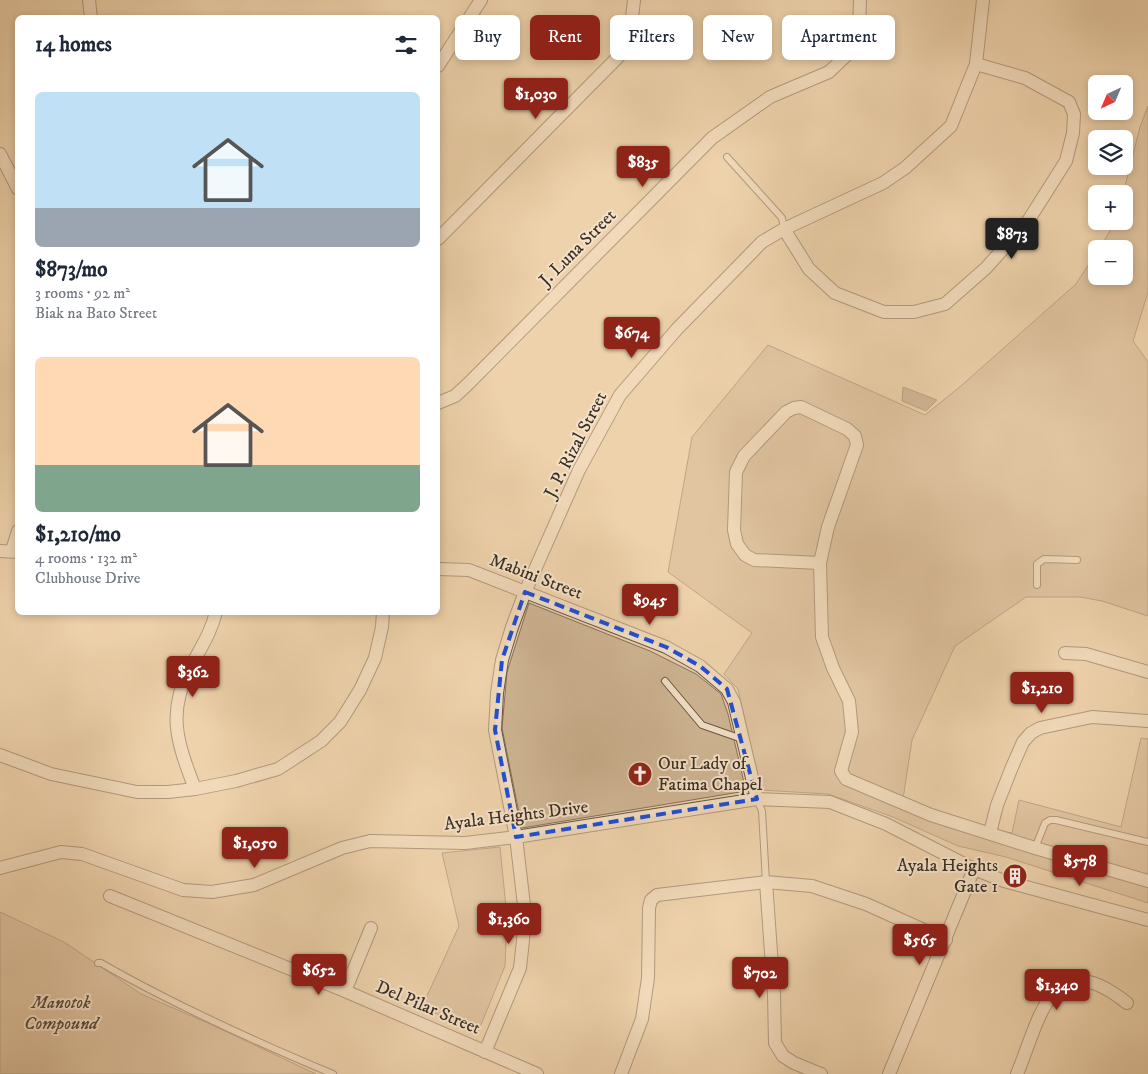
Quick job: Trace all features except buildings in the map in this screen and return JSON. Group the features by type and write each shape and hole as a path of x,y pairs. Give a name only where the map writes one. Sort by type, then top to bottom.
{"street":[{"path":"90,0 91,15"},
{"path":"440,63 481,0"},
{"path":"440,237 621,54 630,35 634,0"},
{"name":"J. Luna Street","path":"440,402 455,396 467,385 712,138 770,97 829,72 843,59 850,52 859,29 860,0"},
{"name":"J. P. Rizal Street","path":"485,1052 520,968 524,931 524,905 516,837 495,730 497,693 502,660 525,592 579,470 620,395 677,328 762,242 882,183 905,168 951,126 976,64 983,0"},
{"path":"784,230 809,269 835,293 884,312 914,312 945,304 980,274 1028,221 1066,161 1074,134 1074,114 1069,102 1025,78 976,64"},
{"path":"0,154 15,183"},
{"path":"820,563 754,560 745,555 737,544 734,530 736,472 744,456 786,412 794,408 801,407 847,429 855,436 857,446 828,527 820,563 822,637 833,668 849,701 852,732 841,771 842,776 931,815 1148,881"},
{"path":"10,551 15,538"},
{"name":"Mabini Street","path":"440,569 469,570 666,647 700,666 727,689 734,702 757,799"},
{"path":"195,789 181,753 176,723 179,696 189,670 212,628 215,615"},
{"path":"0,755 51,774 137,792 168,792 195,789 236,782 278,769 320,741 340,722 360,690 375,658 383,615"},
{"path":"1065,653 1086,654 1148,672"},
{"path":"990,833 996,806 1023,742 1031,733 1040,728 1092,717 1148,721"},
{"name":"Ayala Heights Drive","path":"0,868 61,852 68,852 82,854 183,890 212,892 254,884 342,848 370,841 465,843 516,837 757,799 830,802 886,824 974,869 1004,880 1148,920"},
{"path":"889,1074 974,869"},
{"path":"621,1074 642,1019 648,978 648,918 651,900 657,895 766,882 812,886 866,904 946,940"},
{"path":"766,882 774,994 775,1042 783,1056 794,1063 821,1074"},
{"name":"Del Pilar Street","path":"110,896 345,991 537,1074"},
{"path":"345,991 371,928"},
{"path":"1020,1073 1035,1024 1048,998 1064,983 1082,980 1098,984 1111,990 1127,1003"}],"lane":[{"path":"727,157 782,218 784,230"},
{"path":"1037,584 1037,564 1044,559 1077,560"},
{"path":"665,681 702,725 742,739"},
{"path":"757,799 762,811 766,882"},
{"path":"1035,848 1045,823 1050,820 1148,842"},
{"path":"98,963 191,1011 333,1074"}],"highlighted area":[{"path":"525,592 666,647 700,666 727,689 757,799 516,837 495,730 502,660"}],"green space":[{"path":"1148,106 1148,292 1133,341 1148,362 1148,616 1102,601 1080,597 1026,597 955,646 912,740 903,799 973,825 1012,833 1019,800 1121,827 1141,738 1148,739 1148,903 1006,857 958,846 893,817 828,794 761,790 738,689 724,674 752,633 668,572 692,437 768,345 925,415 962,385 1076,284 1088,265 1088,285 1133,285 1133,240 1104,240 1111,230 1133,230 1133,185 1125,185 1128,175 1133,175 1133,155"},
{"path":"529,603 650,651 696,674 721,694 728,714 746,791 522,828 502,728 507,672"},
{"path":"500,847 507,917 505,966 478,1032 422,1007 459,926 442,853"},
{"name":"Manotok Compound","path":"0,912 64,942 141,994 316,1074 0,1074"}],"shaded area":[{"path":"903,387 937,400 926,411 902,401"}],"place":[{"name":"Our Lady of Fatima Chapel","path":"640,774"},
{"name":"Ayala Heights Gate 1","path":"1015,876"}]}
